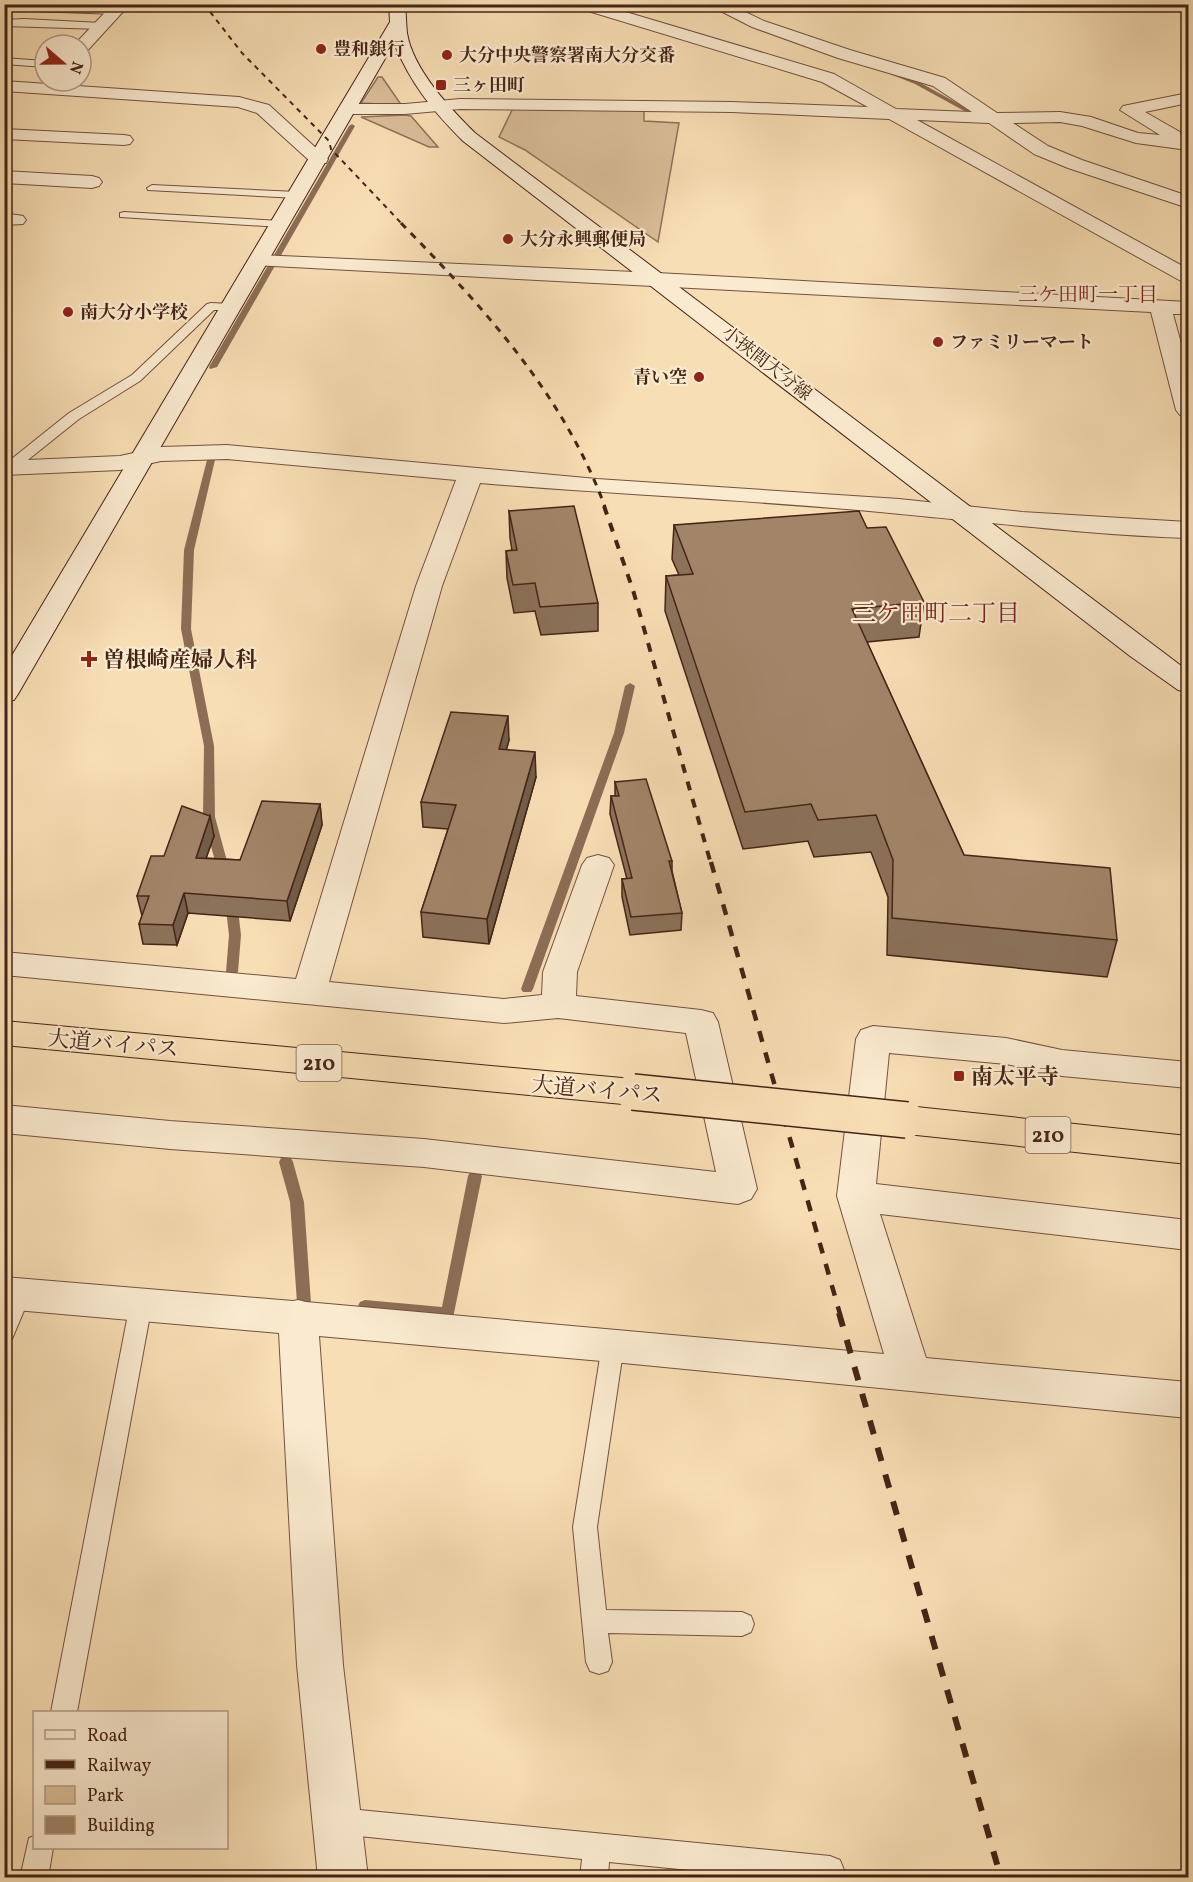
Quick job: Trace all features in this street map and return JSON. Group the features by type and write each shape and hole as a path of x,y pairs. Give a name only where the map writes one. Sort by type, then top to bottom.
{"highway":[{"name":"大道バイパス","path":"4,1033 633,1092 1188,1150"}],"street":[{"path":"582,4 828,78 1188,277"},
{"path":"715,4 758,24 844,54 939,82 995,118 1026,142 1060,158 1188,202"},
{"path":"93,35 119,8"},
{"path":"4,694 139,459 319,159 397,14"},
{"name":"小挾間大分線","path":"397,14 407,55 438,106 490,155 657,279 960,513 1188,683"},
{"path":"4,86 33,89"},
{"path":"91,93 256,105 319,159"},
{"path":"1188,99 1129,110 1188,143"},
{"path":"347,109 460,104 732,107 896,115 1060,117 1085,121 1136,138 1188,143"},
{"path":"5,135 21,119"},
{"path":"5,135 124,140"},
{"path":"4,177 92,182"},
{"path":"259,261 657,279 1188,308"},
{"path":"1161,308 1188,410"},
{"path":"6,469 120,463 161,454 227,452 597,486 899,506 1022,520 1188,530"},
{"path":"309,992 429,586 471,473"},
{"path":"558,1006 560,972 598,865"},
{"path":"4,963 504,1011 558,1006 701,1022 738,1189 434,1154 170,1135 4,1119"},
{"path":"910,1372 856,1196 873,1039 1006,1051 1062,1063 1188,1076"},
{"path":"856,1196 1188,1235"},
{"path":"12,1294 298,1316 1188,1400"},
{"path":"298,1316 320,1665 343,1878"}],"lane":[{"path":"4,7 119,8"},
{"path":"4,23 24,21 102,26"},
{"path":"4,61 33,63"},
{"path":"152,188 297,195"},
{"path":"124,215 281,224"},
{"path":"6,469 74,416 136,378 211,306 232,307"},
{"path":"4,1333 12,1294"},
{"path":"64,1711 141,1304"},
{"path":"599,1662 585,1527 613,1345"},
{"path":"595,1621 742,1624"},
{"path":"337,1821 830,1870"},
{"path":"594,1878 597,1847"},
{"path":"33,1878 39,1849"}],"green space":[{"path":"378,77 382,77 400,103 397,105 361,103"},
{"path":"513,108 644,110 644,121 679,123 658,242 525,150 499,137"},
{"path":"411,116 438,147 429,147 361,117"}],"building":[{"path":"574,506 598,603 540,607 535,583 513,585 506,551 517,550 509,511"},
{"path":"859,511 867,528 886,527 924,602 852,609 964,855 1110,868 1117,940 892,918 893,860 876,815 818,820 811,804 745,812 666,576 693,574 674,525"},
{"path":"451,712 508,716 499,749 535,752 487,919 421,912 456,805 421,802"},
{"path":"646,779 672,861 669,861 682,913 631,917 622,879 632,878 611,796 619,796 615,782"},
{"path":"262,801 320,804 287,901 184,893 173,925 139,924 149,896 137,896 151,856 164,856 182,806 210,816 196,858 240,860"}],"waterway":[{"path":"887,71 917,83 981,118"},
{"path":"213,367 352,126"},
{"path":"211,460 189,550 186,629 209,746 209,817 224,872"},
{"path":"527,989 619,733 630,686"},
{"path":"231,901 235,935 232,972"},
{"path":"286,1162 297,1202 304,1303"},
{"path":"365,1306 448,1314 475,1176"}],"railway":[{"path":"204,4 242,53 329,141 331,149 403,225"},
{"path":"401,223 491,320 544,390 588,466 605,507"},
{"path":"604,506 633,590 711,864"},
{"path":"711,862 840,1314"},
{"path":"839,1313 1001,1878"}],"place":[{"name":"豊和銀行","path":"321,49"},
{"name":"大分中央警察署南大分交番","path":"447,55"},
{"name":"三ヶ田町","path":"441,85"},
{"name":"大分永興郵便局","path":"508,239"},
{"name":"南大分小学校","path":"68,312"},
{"name":"ファミリーマート","path":"938,342"},
{"name":"青い空","path":"699,377"},
{"name":"曽根崎産婦人科","path":"89,659"},
{"name":"南太平寺","path":"959,1076"}],"district":[{"name":"三ケ田町一丁目","path":"1088,294"},
{"name":"三ケ田町二丁目","path":"936,613"}]}
